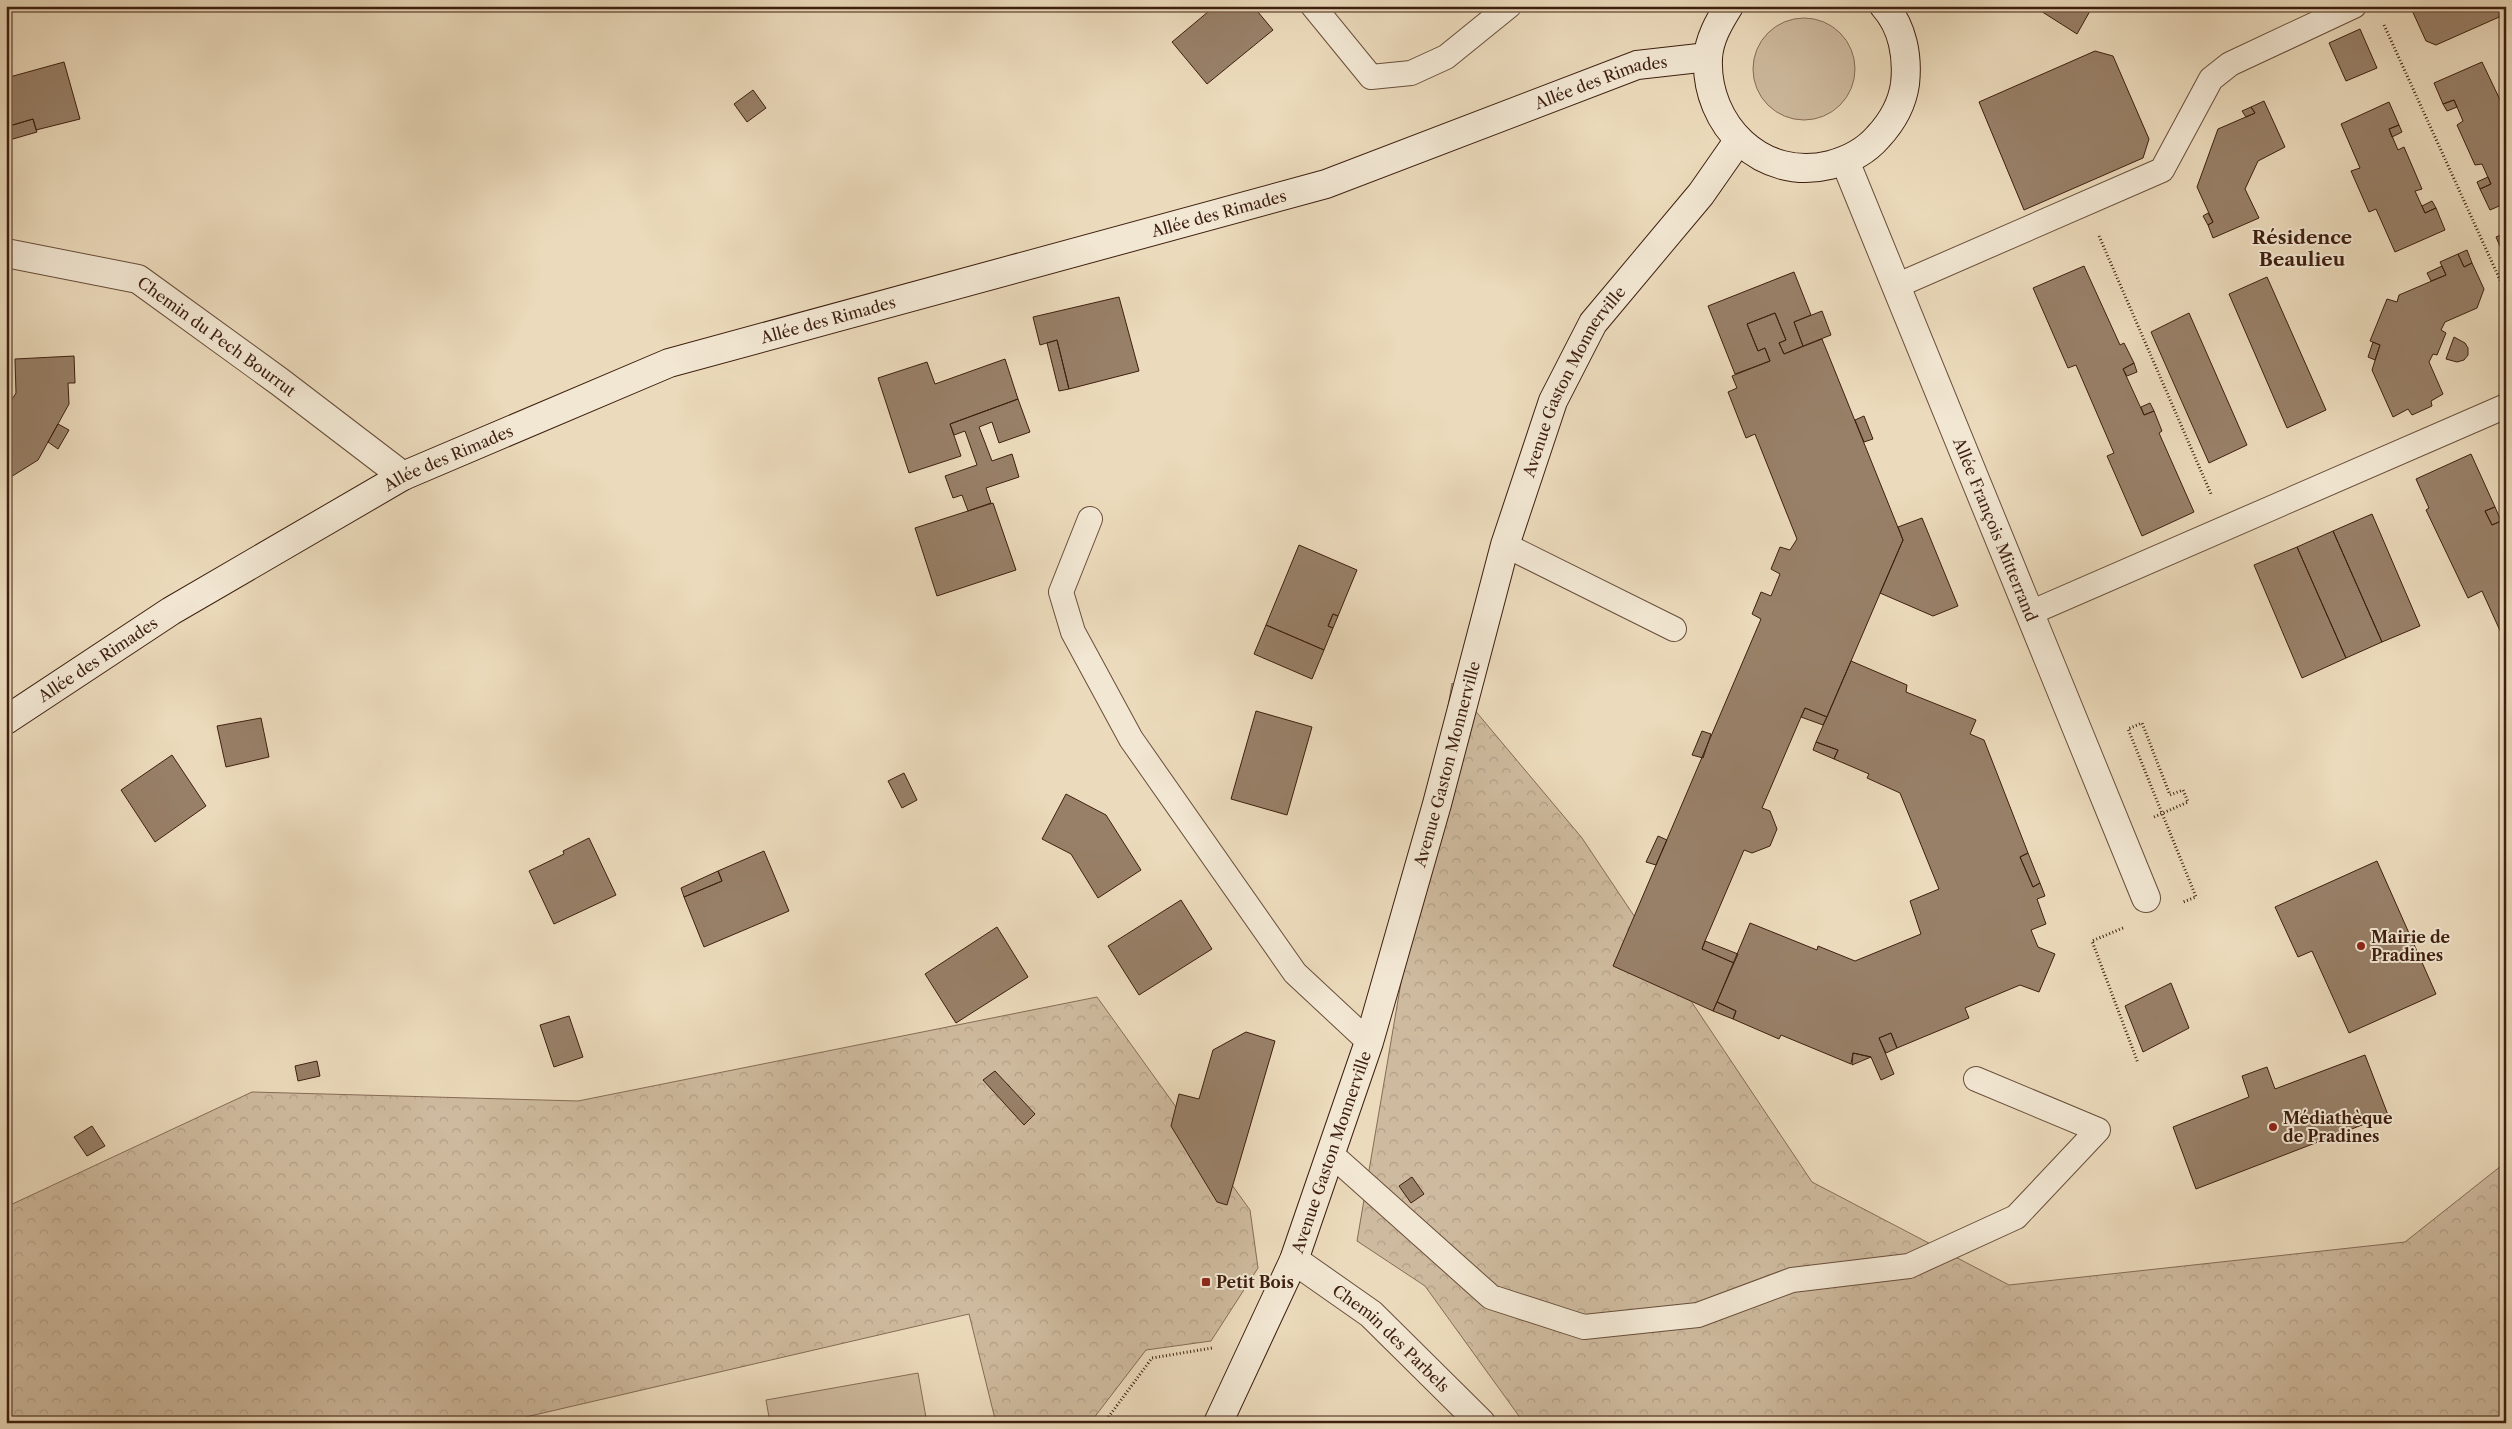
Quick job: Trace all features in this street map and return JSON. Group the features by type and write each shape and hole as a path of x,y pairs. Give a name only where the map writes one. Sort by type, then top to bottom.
{"street":[{"path":"1729,6 1716,27 1708,57 1709,87 1720,117 1738,141 1762,158 1789,167 1817,168 1845,161 1870,146 1890,124 1903,98 1907,70 1903,41 1890,9"},
{"name":"Allée des Rimades","path":"6,720 171,611 403,476 669,363 1326,184 1637,65 1708,57"},
{"name":"Avenue Gaston Monnerville","path":"1218,1423 1294,1260 1369,1042 1437,804 1505,545 1553,401 1593,323 1700,194 1738,141"},
{"name":"Allée François Mitterrand","path":"1845,161 2146,898"},
{"name":"Chemin du Pech Bourrut","path":"6,253 138,279 280,382 403,476"},
{"name":"Chemin des Parbels","path":"1294,1260 1371,1314 1481,1423"}],"lane":[{"path":"1313,6 1371,77 1411,73 1446,57 1508,6"},
{"path":"1896,286 2162,170 2211,79 2230,64 2354,6"},
{"path":"2030,613 2506,406"},
{"path":"1090,519 1061,592 1078,640 1131,739 1296,972 1369,1042"},
{"path":"1505,545 1674,629"},
{"path":"1331,1154 1491,1297 1584,1327 1698,1315 1792,1280 1908,1266 2016,1217 2098,1130 1976,1080"}],"path":[{"path":"2383,24 2506,293"},
{"path":"2085,204 2226,527"},
{"path":"2179,904 2196,897 2128,728 2142,723 2170,795 2183,790 2188,802"},
{"path":"2138,1063 2092,941 2150,917 2146,898"},
{"path":"1100,1423 1107,1419 1152,1358 1258,1340"}],"green space":[{"path":"1804,18 1823,22 1840,33 1851,50 1855,69 1851,88 1840,105 1823,116 1804,120 1785,116 1768,105 1757,88 1753,69 1757,50 1768,33 1785,22"},
{"path":"1452,683 1582,838 1812,1182 2009,1285 2405,1242 2506,1162 2506,1423 1524,1423 1425,1286 1357,1241"},
{"path":"1097,997 1250,1210 1258,1268 1211,1341 1146,1350 1090,1423 996,1423 969,1314 500,1423 6,1423 6,1207 252,1092 578,1101"},
{"path":"918,1373 927,1423 770,1423 766,1400"}],"building":[{"path":"1215,6 1253,6 1273,30 1207,84 1172,42"},
{"path":"2033,6 2088,6 2086,9 2090,11 2077,34"},
{"path":"2410,6 2506,6 2506,14 2436,45 2426,41"},
{"path":"2360,29 2377,68 2346,81 2329,43"},
{"path":"2095,51 2113,56 2149,139 2143,158 2024,210 1979,102"},
{"path":"64,62 80,119 36,130 33,119 6,127 6,78"},
{"path":"2482,62 2502,104 2506,102 2506,203 2490,210 2480,189 2491,184 2482,164 2475,165 2457,125 2463,121 2454,100 2443,104 2434,83"},
{"path":"753,90 766,108 747,122 734,104"},
{"path":"2454,100 2457,107 2447,111 2443,104"},
{"path":"2264,101 2285,147 2258,161 2245,189 2259,218 2213,238 2208,225 2213,222 2197,187 2218,129 2255,113 2251,107"},
{"path":"2389,102 2399,125 2389,129 2398,150 2404,147 2422,189 2415,191 2425,213 2436,208 2445,230 2395,252 2376,209 2369,212 2351,171 2360,168 2341,124"},
{"path":"2251,107 2255,113 2246,117 2242,111"},
{"path":"33,119 37,132 6,141 6,127"},
{"path":"2399,125 2402,132 2392,137 2389,129"},
{"path":"2488,177 2491,184 2480,189 2477,182"},
{"path":"2432,201 2436,208 2425,213 2422,206"},
{"path":"2208,213 2213,222 2208,225 2203,216"},
{"path":"2503,234 2506,249 2502,251 2496,237"},
{"path":"2467,250 2472,263 2464,267 2458,254"},
{"path":"2458,254 2464,267 2472,263 2484,289 2477,308 2445,322 2441,330 2446,333 2437,355 2433,354 2429,362 2443,394 2431,401 2432,406 2412,415 2408,409 2393,417 2372,370 2380,345 2370,341 2387,299 2397,302 2399,295 2446,275 2440,262"},
{"path":"2084,266 2120,345 2124,343 2134,363 2123,369 2144,415 2154,411 2162,431 2159,433 2194,512 2142,536 2107,456 2114,453 2076,365 2068,368 2033,288"},
{"path":"2442,266 2446,275 2431,281 2427,273"},
{"path":"1794,272 1811,315 1794,322 1803,346 1784,354 1779,343 1786,340 1775,313 1747,324 1758,351 1765,348 1770,361 1735,374 1708,306"},
{"path":"2267,277 2326,410 2287,428 2229,294"},
{"path":"1119,297 1139,371 1069,389 1057,340 1040,345 1033,317"},
{"path":"1822,311 1831,335 1803,346 1794,322"},
{"path":"1775,313 1786,340 1779,343 1784,354 1822,339 1903,540 1827,717 1805,708 1801,717 1762,808 1770,811 1777,829 1770,846 1752,853 1744,850 1705,941 1702,949 1734,963 1713,1011 1613,966 1761,619 1752,614 1761,592 1771,596 1780,574 1771,569 1780,547 1790,550 1797,539 1755,434 1746,438 1728,392 1737,388 1732,376 1770,361 1765,348 1758,351 1747,324"},
{"path":"2189,313 2247,445 2209,463 2151,332"},
{"path":"2454,337 2465,343 2468,348 2468,355 2464,360 2457,362 2446,359"},
{"path":"1057,340 1069,389 1059,391 1047,343"},
{"path":"2373,342 2380,345 2375,360 2368,357"},
{"path":"74,356 75,383 68,383 69,404 38,460 6,480 6,409 16,393 15,359"},
{"path":"1005,359 1018,399 950,424 961,456 909,473 878,378 927,362 935,384"},
{"path":"2134,363 2137,372 2127,376 2123,369"},
{"path":"1018,399 1030,432 999,443 992,422 979,427 992,461 1012,454 1019,477 986,488 991,503 968,511 962,495 953,498 945,476 977,465 965,431 954,435 950,424"},
{"path":"2150,403 2154,411 2144,415 2141,407"},
{"path":"1864,416 1873,439 1864,442 1855,420"},
{"path":"58,424 69,430 58,449 48,442"},
{"path":"2471,454 2495,507 2485,511 2492,525 2501,521 2506,531 2506,634 2502,635 2482,591 2468,598 2426,510 2429,508 2416,479"},
{"path":"993,503 1016,570 937,596 915,528"},
{"path":"2495,507 2501,521 2492,525 2485,511"},
{"path":"2372,514 2420,626 2382,642 2333,531"},
{"path":"1922,518 1958,606 1933,616 1880,593 1903,540 1898,527"},
{"path":"2333,531 2382,642 2346,658 2297,547"},
{"path":"1299,545 1357,570 1338,616 1333,614 1328,626 1333,628 1324,650 1266,625"},
{"path":"2297,547 2346,658 2302,678 2254,565"},
{"path":"1333,614 1338,616 1333,628 1328,626"},
{"path":"1266,625 1324,650 1312,679 1254,654"},
{"path":"1851,661 1907,685 1906,692 1976,720 1970,734 1984,740 2028,853 2020,857 2033,887 2040,883 2045,896 2037,899 2046,924 2031,930 2038,947 2055,954 2039,992 2020,985 1965,1008 1969,1018 1897,1048 1891,1033 1879,1038 1894,1074 1881,1080 1871,1057 1853,1053 1851,1064 1781,1035 1779,1039 1733,1019 1736,1011 1717,1002 1750,923 1817,950 1818,946 1855,961 1921,934 1910,901 1939,889 1900,793 1867,778 1869,774 1834,759 1838,750 1816,742"},
{"path":"1805,708 1827,717 1823,725 1801,717"},
{"path":"1256,711 1312,727 1287,815 1231,799"},
{"path":"261,718 269,757 226,767 217,726"},
{"path":"1702,731 1711,734 1703,758 1692,755"},
{"path":"1816,742 1838,750 1834,759 1813,750"},
{"path":"172,755 206,806 155,842 121,790"},
{"path":"904,773 917,800 902,808 888,781"},
{"path":"1066,794 1106,815 1141,870 1098,898 1071,854 1042,839"},
{"path":"1658,836 1667,840 1656,865 1646,862"},
{"path":"589,838 616,895 554,924 529,871 564,854 563,851"},
{"path":"764,851 789,911 704,947 684,897 722,881 718,871"},
{"path":"2028,853 2040,883 2033,887 2020,857"},
{"path":"2377,861 2436,994 2349,1033 2312,951 2298,957 2275,907"},
{"path":"718,871 722,881 684,897 681,888"},
{"path":"1181,900 1212,949 1139,995 1108,946"},
{"path":"997,927 1028,977 956,1023 925,974"},
{"path":"1705,941 1738,954 1734,963 1702,949"},
{"path":"2171,983 2189,1028 2143,1052 2125,1006"},
{"path":"1717,1002 1736,1011 1733,1019 1713,1011"},
{"path":"569,1016 583,1057 554,1067 540,1025"},
{"path":"1246,1032 1275,1041 1227,1205 1217,1202 1171,1126 1179,1094 1199,1099 1213,1050"},
{"path":"1891,1033 1897,1048 1886,1053 1879,1038"},
{"path":"1853,1053 1871,1057 1852,1065"},
{"path":"2365,1055 2388,1115 2196,1189 2173,1127 2249,1097 2242,1076 2267,1067 2275,1089"},
{"path":"317,1061 320,1076 298,1081 295,1066"},
{"path":"995,1071 1035,1114 1024,1125 983,1080"},
{"path":"92,1126 105,1146 87,1156 74,1137"},
{"path":"1412,1177 1424,1194 1411,1203 1399,1186"}],"place":[{"name":"Mairie de Pradines","path":"2361,946"},
{"name":"Médiathèque de Pradines","path":"2273,1127"},
{"name":"Petit Bois","path":"1206,1282"}],"district":[{"name":"Résidence Beaulieu","path":"2302,248"}]}
